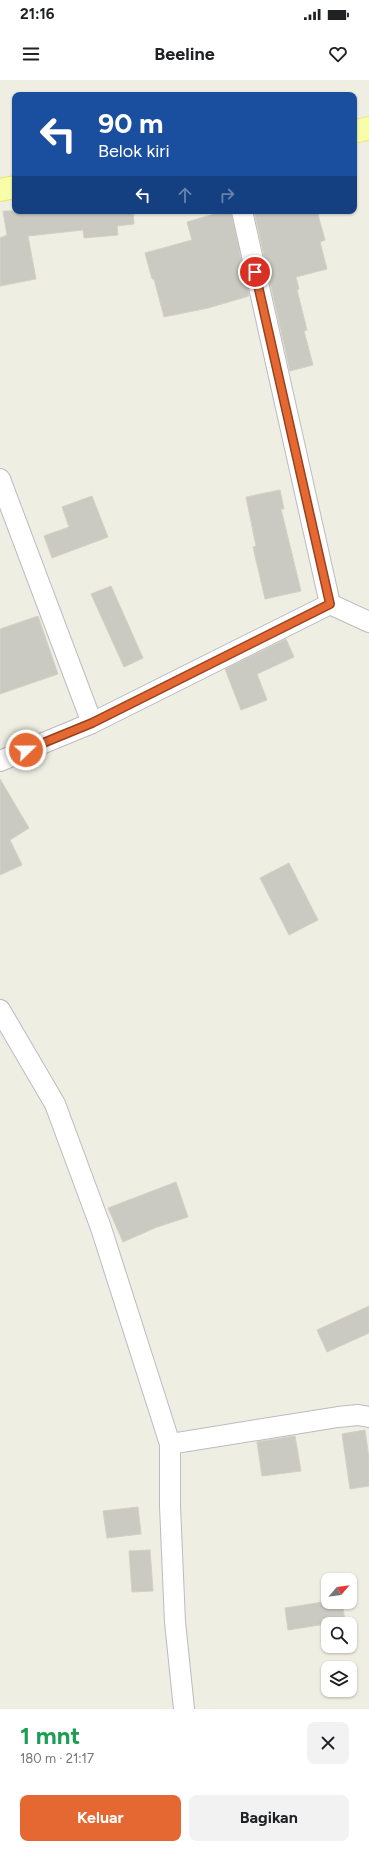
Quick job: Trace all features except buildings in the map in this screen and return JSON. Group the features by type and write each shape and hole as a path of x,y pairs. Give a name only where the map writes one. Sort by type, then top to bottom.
{"main road":[{"path":"357,131 369,128"},
{"path":"0,190 12,188"}],"street":[{"path":"243,214 330,604"},
{"path":"0,479 92,723"},
{"path":"330,604 369,622"},
{"path":"0,761 92,723 330,604"},
{"path":"0,1010 55,1104 101,1228 170,1444 170,1506 175,1622 184,1709"},
{"path":"170,1444 338,1417 358,1415 369,1417"}],"route":[{"path":"26,750 92,723 330,604 255,272"}]}
